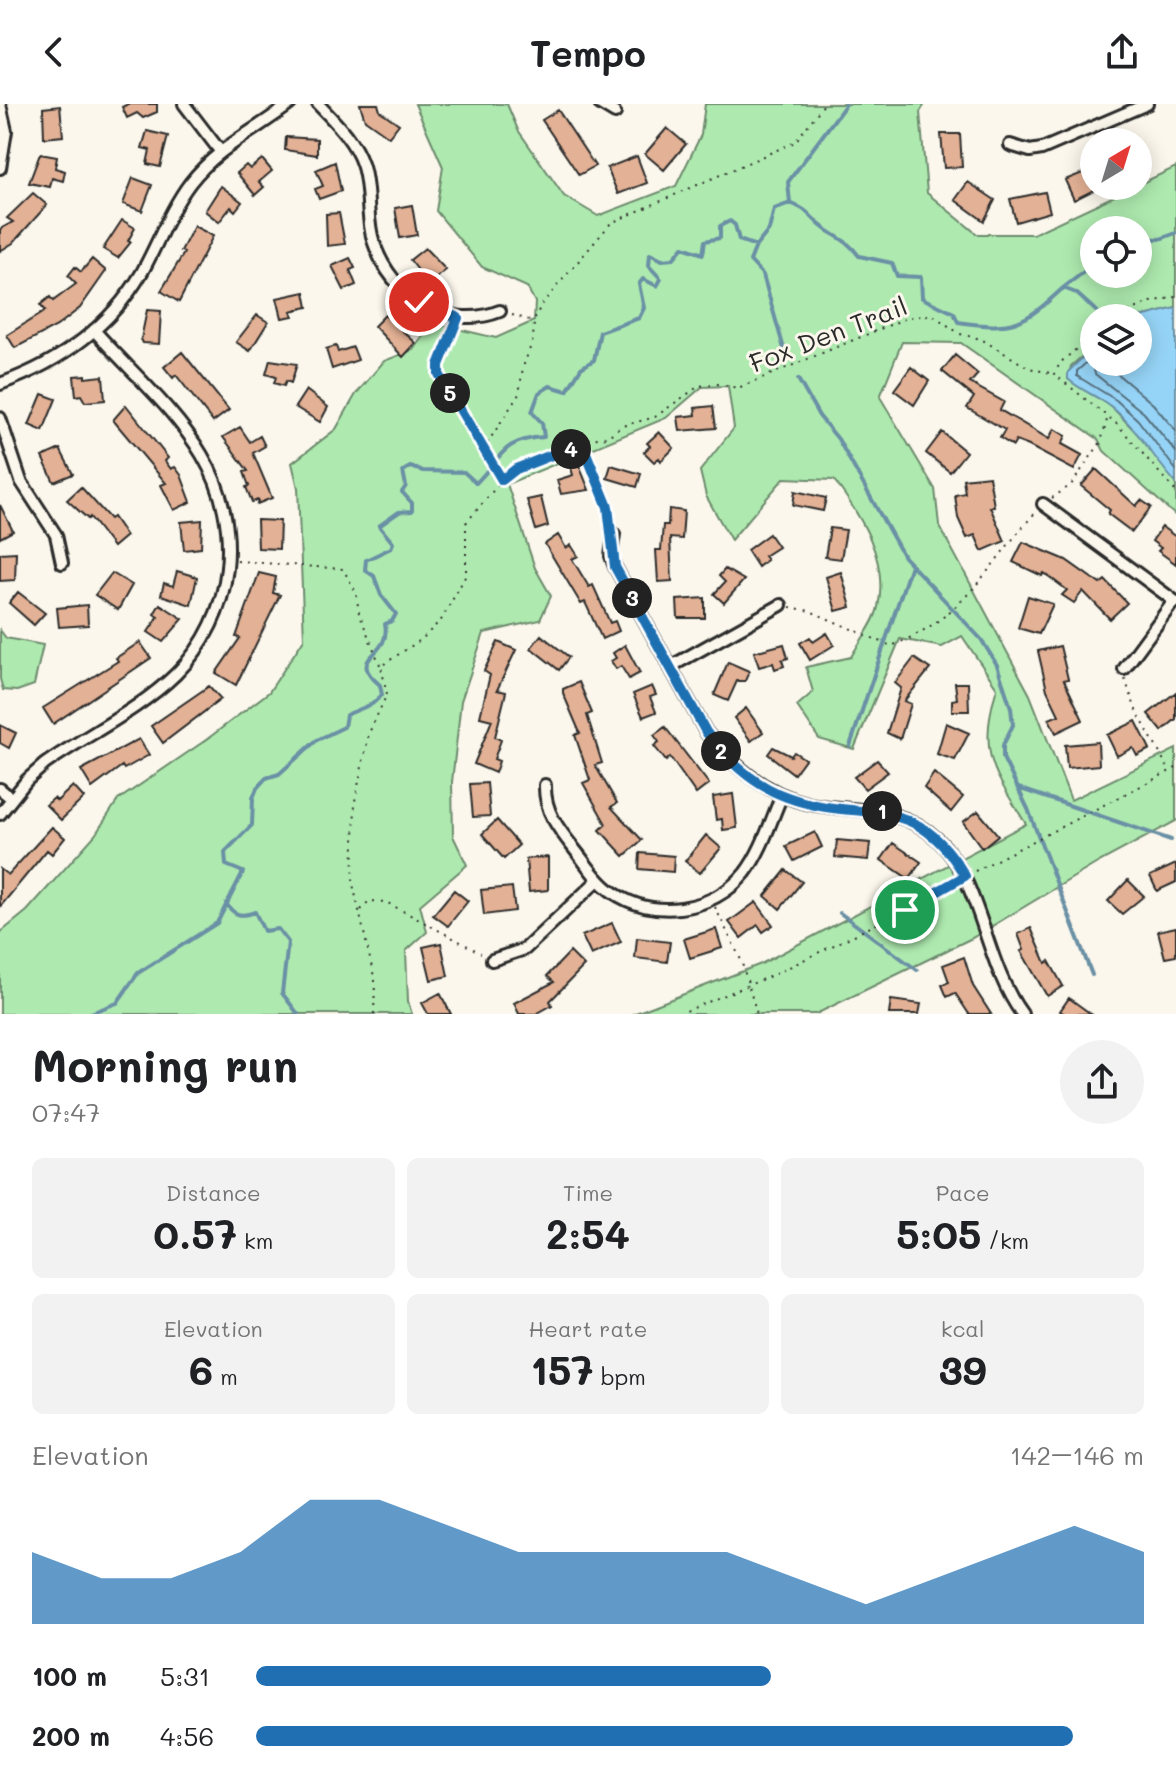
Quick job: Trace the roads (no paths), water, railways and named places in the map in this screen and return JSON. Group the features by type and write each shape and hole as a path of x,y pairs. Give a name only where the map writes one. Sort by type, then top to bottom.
{"street":[{"path":"0,104 6,131 0,168"},
{"path":"184,104 220,151"},
{"path":"0,384 49,363 94,330 140,276 190,184 220,151 290,104"},
{"path":"318,104 350,140 362,164 374,243 391,277 419,302 458,318 487,316 500,311"},
{"path":"600,104 615,113"},
{"path":"1010,145 1042,149 1141,105"},
{"path":"0,814 11,798 45,764 176,674 204,640 215,619 228,561 224,508 202,454 94,330"},
{"path":"0,418 21,481 56,535 62,563"},
{"path":"1043,504 1175,602 1124,669"},
{"path":"614,534 611,556 615,567 721,751 753,779 782,795 809,803 879,810 907,819 937,838 965,876 992,960 1022,1014"},
{"path":"670,667 781,605"},
{"path":"545,785 544,797 552,820 598,880 625,899 658,909 688,907 711,899 746,872 782,795"},
{"path":"0,789 11,798"},
{"path":"492,960 525,949 598,880"}],"water":[{"path":"1176,308 1176,483 1124,418 1110,405 1068,379 1068,372 1080,360 1080,376 1152,376 1152,314"}],"waterway":[{"path":"846,104 788,182 790,203 807,212 859,256 892,263 897,276 921,277 922,298 954,313 958,322 992,325 1016,322 1027,318 1063,288 1076,293 1088,304"},
{"path":"88,1014 117,1003 138,973 217,923 243,872 226,865 225,852 252,825 253,798 257,788 266,778 279,774 317,740 344,727 346,715 372,704 382,695 380,685 367,668 368,661 382,644 385,624 392,621 396,614 381,595 374,576 365,570 366,560 391,548 393,543 379,526 399,512 412,511 412,503 402,492 406,486 403,471 410,467 423,471 464,472 476,483 511,446 544,437 542,423 532,412 539,393 550,386 567,391 581,368 594,360 600,332 639,318 644,308 639,284 643,279 657,286 661,279 649,266 650,254 662,260 673,259 683,247 703,254 705,241 720,238 720,226 730,221 735,225 739,240 756,246 769,230 774,209 790,203"},
{"path":"1152,239 1176,233"},
{"path":"756,246 750,261 763,275 786,356"},
{"path":"1063,288 1080,275"},
{"path":"798,379 819,416 838,439 904,557 981,639 997,665 1011,708 1013,725 1003,745 1003,758 1028,809 1092,975"},
{"path":"850,746 911,565"},
{"path":"1018,788 1171,840"},
{"path":"226,903 238,914 255,912 264,931 278,929 288,942 282,993 298,1014"},
{"path":"840,913 917,970"}]}
